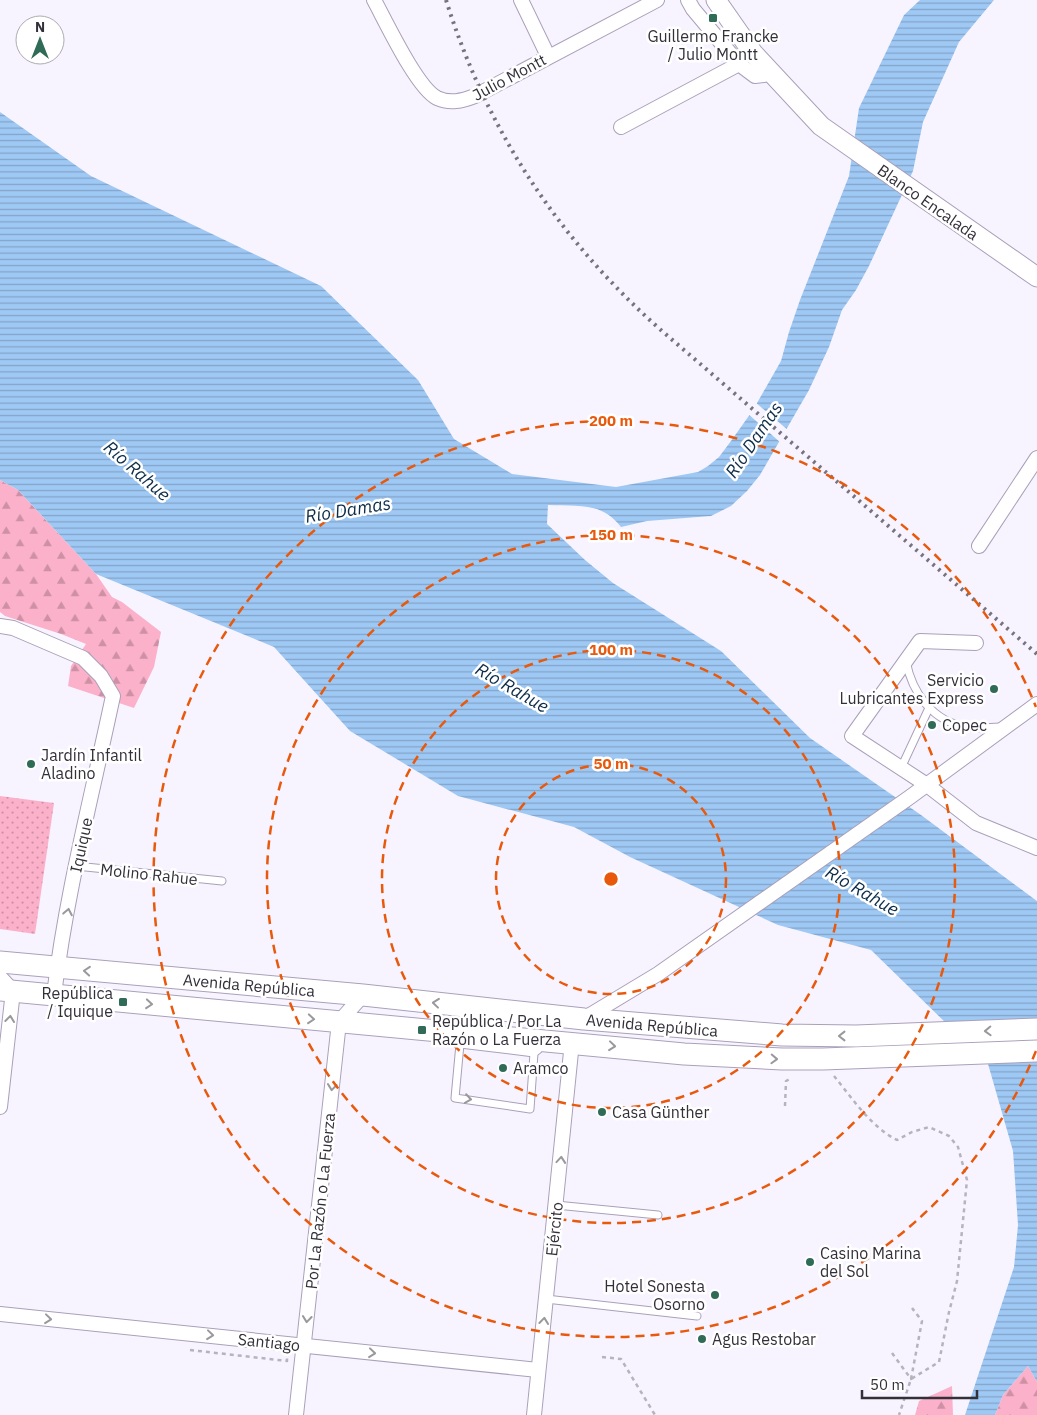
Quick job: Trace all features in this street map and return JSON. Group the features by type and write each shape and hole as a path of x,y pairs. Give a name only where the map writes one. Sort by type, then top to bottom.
{"main road":[{"name":"Blanco Encalada","path":"720,2 753,53 821,126 928,203 1037,277"},
{"name":"Avenida República","path":"0,962 363,995 584,1019 782,1035 856,1036 1037,1029"},
{"name":"Avenida República","path":"4,986 54,995 339,1022 454,1038 542,1046 572,1042 684,1054 749,1058 823,1059 1037,1051"}],"street":[{"name":"Julio Montt","path":"374,0 415,74 435,97 446,101 465,100 475,96 656,0"},
{"path":"521,0 548,56"},
{"path":"688,0 693,9 739,64 755,76 770,72"},
{"path":"621,127 739,64"},
{"path":"979,546 1037,458"},
{"name":"Iquique","path":"0,626 13,628 82,658 101,676 113,696 76,866 57,968 54,995"},
{"path":"976,643 920,641 852,736 927,785 976,823 1037,848"},
{"path":"584,1019 658,974 910,798 1036,705"},
{"path":"0,1107 4,986"},
{"path":"339,1022 363,995"},
{"name":"Por La Razón o La Fuerza","path":"296,1415 339,1022"},
{"name":"Ejército","path":"534,1415 572,1042"},
{"name":"Santiago","path":"0,1314 538,1370"}],"lane":[{"path":"906,661 914,686 929,708 938,716 958,725 979,728 1006,726"},
{"path":"901,768 929,708"},
{"name":"Molino Rahue","path":"76,866 222,881"},
{"path":"454,1038 455,1098 530,1109 542,1046"},
{"path":"556,1205 658,1216"},
{"path":"546,1299 697,1316"}],"path":[{"path":"785,1106 786,1081 798,1074"},
{"path":"833,1076 865,1114 886,1134 897,1140 912,1132 929,1127 949,1136 958,1147 968,1180 957,1281 939,1362 911,1379"},
{"path":"899,1415 911,1379 922,1321 912,1308"},
{"path":"188,1350 287,1361 289,1344"},
{"path":"892,1353 911,1379"},
{"path":"602,1357 621,1360 655,1415"}],"green space":[{"path":"0,480 18,490 96,574 112,597 122,602 161,632 154,667 134,708 68,686 71,666 86,644 5,616 0,612"},
{"path":"0,796 54,803 35,934 0,929"},
{"path":"1028,1366 1037,1382 1037,1415 995,1415 1003,1395"},
{"path":"952,1386 953,1415 915,1415 919,1401"}],"water":[{"path":"920,0 994,0 959,42 923,122 913,171 869,266 842,310 829,347 809,390 760,475 731,506 711,516 647,521 621,527 605,513 597,509 579,506 548,505 547,524 585,560 613,583 721,651 810,738 921,815 1037,901 1037,1382 1028,1366 1003,1395 995,1415 965,1415 1014,1267 1018,1225 1013,1151 988,1064 871,950 778,925 630,857 574,827 458,796 350,731 274,647 96,574 18,490 0,480 0,112 91,176 321,286 418,380 454,439 512,474 616,487 698,472 719,457 753,410 781,361 800,300 849,176 859,108 904,15"}],"pier":[{"path":"755,402 789,431 781,443 747,413"}],"railway":[{"path":"446,0 463,48 505,138 559,221 591,259 625,296 662,331 1037,654"}],"place":[{"name":"Guillermo Francke / Julio Montt","path":"713,18"},
{"name":"Servicio Lubricantes Express","path":"994,689"},
{"name":"Copec","path":"932,725"},
{"name":"Jardín Infantil Aladino","path":"31,764"},
{"name":"República / Iquique","path":"123,1002"},
{"name":"República / Por La Razón o La Fuerza","path":"422,1030"},
{"name":"Aramco","path":"503,1068"},
{"name":"Casa Günther","path":"602,1112"},
{"name":"Casino Marina del Sol","path":"810,1262"},
{"name":"Hotel Sonesta Osorno","path":"715,1295"},
{"name":"Agus Restobar","path":"702,1339"}],"water label":[{"name":"Río Damas","path":"754,440"},
{"name":"Río Rahue","path":"137,471"},
{"name":"Río Damas","path":"348,510"},
{"name":"Río Rahue","path":"512,688"},
{"name":"Río Rahue","path":"862,891"}]}
